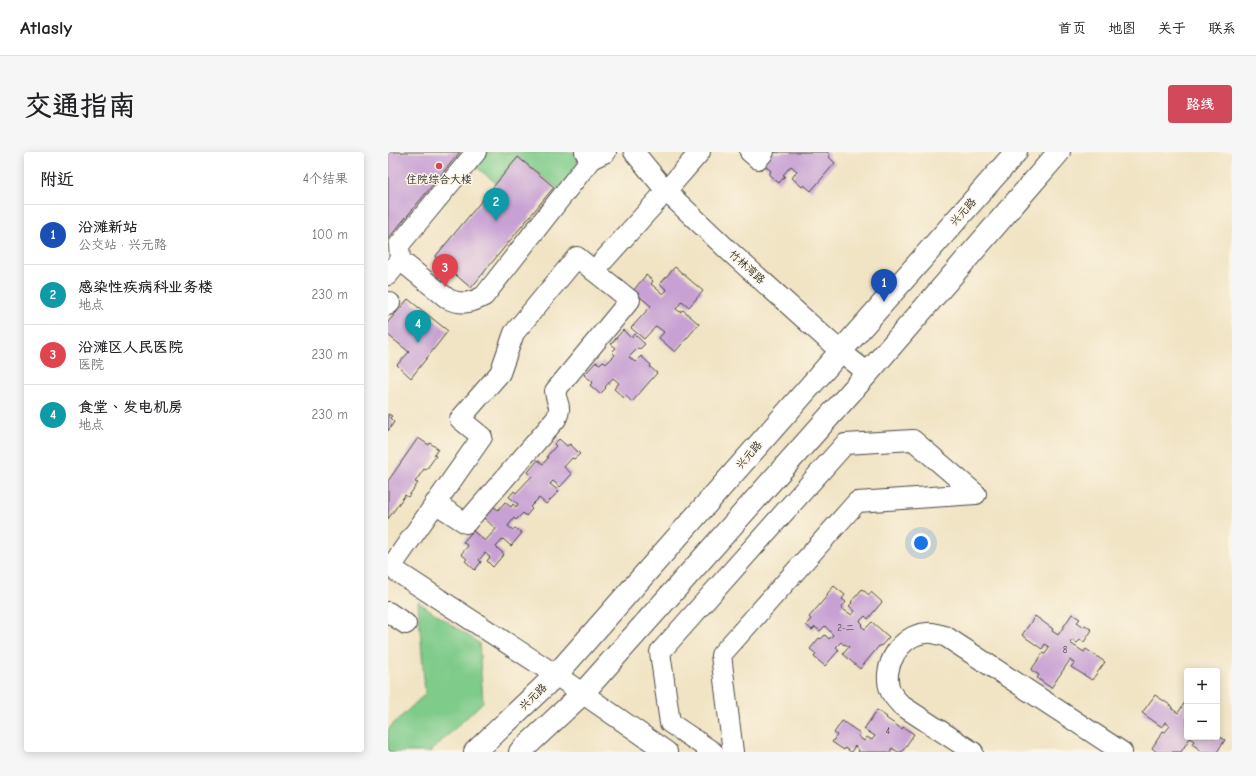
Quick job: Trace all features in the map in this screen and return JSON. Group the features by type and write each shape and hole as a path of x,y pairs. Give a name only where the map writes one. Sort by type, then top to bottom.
{"main road":[{"name":"兴元路","path":"475,752 556,675 1016,152"},
{"path":"520,752 582,694 868,373 1059,152"}],"street":[{"path":"388,275 400,260 399,245 476,152"},
{"name":"竹林湾路","path":"634,152 666,191 728,250 840,351 868,373"},
{"path":"594,271 700,152"},
{"path":"750,152 758,159 764,152"},
{"path":"400,260 448,299 456,303 464,304 473,302 484,296 594,154"},
{"path":"435,503 466,523 556,419 560,411 555,391 630,300 577,257 514,334 500,373 460,419 482,437 435,503 394,569 556,675 667,752"},
{"path":"388,302 390,303 388,305"},
{"path":"713,752 670,723 660,652 845,444 913,440 976,494 857,502 721,656 733,752"},
{"path":"388,612 406,624"},
{"path":"973,752 901,705 889,690 888,672 890,664 907,640 926,633 945,636 1122,752"}],"green space":[{"path":"487,152 579,152 582,155 561,191 518,157 496,183 475,166"},
{"path":"418,602 479,643 483,702 430,752 388,752 388,729 425,694"}],"building":[{"path":"388,152 460,152 388,239"},
{"path":"773,152 827,152 830,155 829,157 835,163 811,191 804,185 802,187 792,178 797,171 791,166 783,175 785,176 779,183 769,175 771,171 763,164"},
{"path":"518,157 554,187 471,288 435,257"},
{"path":"675,267 703,291 689,307 682,301 676,309 680,312 683,310 699,324 675,352 659,338 664,332 656,326 644,339 631,328 651,306 633,291 646,275 653,281 651,284 663,294 667,290 660,284"},
{"path":"408,299 448,331 411,378 397,365 409,352 388,335 388,322"},
{"path":"623,330 631,338 634,334 645,344 640,349 638,348 629,357 635,362 641,356 657,373 632,402 626,396 624,398 614,389 619,383 613,378 600,394 590,385 593,382 584,375 596,362 600,364 603,361 606,364 615,355 612,352 616,348 611,344"},
{"path":"388,414 392,416 390,418 394,422 388,431"},
{"path":"418,438 429,445 430,443 438,449 434,455 436,456 415,482 418,483 408,497 405,495 388,519 388,481"},
{"path":"559,439 567,446 570,444 580,454 574,459 572,458 564,467 572,474 560,487 553,481 550,484 559,491 546,504 539,498 530,507 532,509 526,516 523,513 516,520 514,518 508,526 513,530 515,528 522,533 511,546 503,539 496,547 504,554 493,567 487,561 490,557 485,553 479,560 481,562 475,570 465,561 467,559 461,554 468,546 463,542 473,531 485,541 496,529 484,518 494,507 498,510 505,502 511,507 513,504 516,507 518,504 509,497 514,491 516,493 532,476 528,472 538,460 543,464 548,458 547,456 556,446 554,444"},
{"path":"834,586 845,595 842,599 846,602 841,608 852,615 855,611 849,606 862,589 869,595 871,592 882,602 868,619 865,616 860,621 863,624 861,626 865,629 872,622 889,637 881,646 879,646 860,669 843,654 849,647 841,642 836,647 839,650 825,666 814,657 816,654 810,649 819,638 821,639 825,635 829,639 833,635 825,626 820,631 815,627 812,630 806,625 811,619 809,617"},
{"path":"1072,614 1080,619 1077,622 1092,630 1084,642 1080,640 1077,643 1072,640 1070,643 1084,652 1086,649 1105,662 1092,680 1071,667 1074,663 1070,660 1051,688 1037,678 1039,675 1031,670 1049,647 1045,644 1042,649 1022,635 1035,616 1053,629 1052,631 1058,635"},
{"path":"1155,695 1173,707 1172,709 1178,713 1184,704 1184,740 1189,740 1181,752 1157,752 1152,748 1163,731 1165,732 1170,726 1165,722 1162,727 1142,713"},
{"path":"877,710 902,729 903,727 914,734 902,752 898,752 892,748 890,752 858,752 859,750 855,746 851,752 845,748 844,750 832,742 837,735 834,733 842,721 860,733 858,736 864,741 867,737 872,740 875,736 864,729"},
{"path":"1220,737 1225,740 1217,752 1203,752 1192,744 1194,741 1193,740 1220,740"}],"place":[{"name":"住院综合大楼","path":"439,166"},
{"name":"感染性疾病科业务楼","path":"496,221"},
{"name":"沿滩区人民医院","path":"445,287"},
{"name":"沿滩新站","path":"884,302"},
{"name":"食堂、发电机房","path":"418,343"}]}
